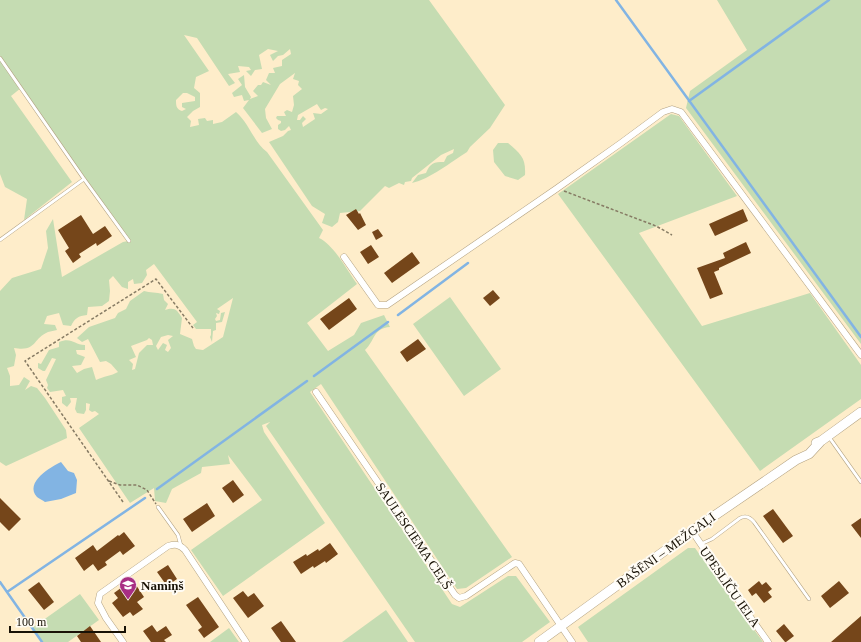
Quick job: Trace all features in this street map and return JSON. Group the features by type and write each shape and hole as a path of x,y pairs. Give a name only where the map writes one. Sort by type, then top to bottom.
{"street":[{"path":"344,257 378,305 387,305 663,112 672,109 681,112 861,355"},
{"name":"SAULESCIEMA CEĻŠ","path":"316,392 455,595 459,598 466,596 515,563 518,564 561,626"},
{"name":"BAŠĒNI – MEŽGAĻI","path":"538,642 692,531 796,460 809,454 824,438 861,412"},
{"name":"UPESLĪČU IELA","path":"692,531 768,642"},
{"path":"123,642 106,618 98,603 100,594 168,546 176,544 181,546 246,642"},
{"path":"561,626 572,642"}],"lane":[{"path":"0,58 129,241"},
{"path":"0,240 84,179"},
{"path":"824,438 861,482"},
{"path":"158,507 178,535 181,546"},
{"path":"700,544 712,539 740,518 744,516 748,517 754,522 809,599"}],"path":[{"path":"556,188 656,226 672,235"},
{"path":"123,502 25,361 156,279 193,328"},
{"path":"108,480 120,485 137,485 147,490 158,507"}],"green space":[{"path":"0,0 429,0 505,105 490,128 470,147 467,152 433,174 419,181 412,183 418,175 426,173 429,167 433,164 444,162 447,156 453,153 454,149 441,155 412,178 411,181 405,182 404,185 399,183 389,188 385,186 360,211 340,213 338,222 332,227 322,223 325,214 312,206 269,142 283,136 291,130 289,126 285,130 281,131 278,129 278,125 281,121 276,118 277,116 286,116 284,112 287,110 292,112 294,105 293,96 302,89 298,85 299,81 293,79 295,73 280,84 265,109 266,118 272,129 262,133 243,108 249,100 244,101 242,95 234,97 232,93 242,85 238,79 244,75 245,87 251,97 250,99 258,96 253,91 263,82 271,85 266,80 269,73 275,73 273,68 282,66 282,60 291,54 290,49 283,55 278,56 273,61 270,55 278,51 268,49 259,55 262,69 255,70 251,76 246,71 251,70 249,67 238,66 240,72 228,74 235,83 229,86 197,38 184,35 209,71 196,77 194,88 200,93 200,107 187,117 191,121 190,127 199,125 198,119 205,118 207,121 213,120 213,124 222,122 236,112 244,121 258,143 267,152 323,230 319,238 325,241 335,252 357,284 307,323 328,351 354,335 361,323 384,315 390,327 384,328 377,332 365,350 512,557 466,588 457,589 321,384 310,392 452,604 460,607 508,576 516,576 550,622 522,642 415,642 266,426 270,422 262,425 264,432 325,523 223,596 191,550 262,500 228,455 230,464 202,467 201,473 172,489 166,503 155,501 154,488 130,503 79,428 99,414 95,411 92,412 89,410 90,404 86,403 86,410 84,414 77,413 75,409 77,398 70,398 71,402 67,407 62,403 62,397 66,396 63,390 50,392 47,388 48,385 46,380 56,359 52,358 45,371 38,368 38,363 41,364 49,350 59,347 59,342 67,340 85,345 85,350 76,350 77,354 85,357 81,365 72,366 77,373 92,367 96,380 118,372 106,361 100,362 88,339 82,342 77,338 89,327 115,318 118,313 126,309 130,301 144,291 163,294 164,300 168,304 165,310 173,309 179,313 182,318 180,334 192,339 196,349 203,350 223,337 233,298 217,309 220,311 219,314 216,313 216,321 220,320 221,313 225,312 222,322 216,323 216,330 213,331 212,342 210,337 211,329 196,329 193,325 197,322 154,264 146,270 147,275 142,283 134,284 133,279 128,282 128,289 122,287 113,276 109,280 109,301 102,306 88,307 87,315 77,318 71,326 63,325 59,313 47,316 44,324 55,325 57,330 43,335 31,347 21,349 14,348 16,355 14,366 7,368 10,376 10,386 19,385 24,377 30,381 25,390 31,386 37,388 66,430 67,438 6,466 0,462 0,291 12,278 41,269 48,248 46,231 53,219 62,277 123,242 128,241 21,88 11,96 72,182 24,220 27,199 5,187 0,174","holes":["183,93 187,93 195,97 195,101 182,103 182,107 186,109 182,111 177,108 176,100","317,104 321,110 325,108 328,109 321,114 313,113 315,119 303,127 302,123 306,119 303,116 300,120 297,120 298,115","168,335 173,336 168,340 171,348 168,352 165,350 167,345 163,343 158,350 156,346 161,337","149,338 152,340 153,345 147,345 139,353 135,369 132,370 133,364 129,360 136,357 131,346"]},
{"path":"717,0 861,0 861,344 686,108 690,91 747,50"},
{"path":"671,114 679,116 737,196 639,233 702,326 810,293 861,365 861,399 760,471 558,194"},
{"path":"498,143 508,143 522,157 525,164 525,175 518,180 505,176 494,162 493,150"},
{"path":"450,297 501,369 464,396 413,324"},
{"path":"688,548 695,548 763,642 588,642 578,627"},
{"path":"80,594 99,620 68,642 42,642 32,628"},
{"path":"386,610 408,642 342,642"},
{"path":"229,628 239,642 210,642"}],"water":[{"path":"61,462 68,471 74,473 77,480 76,493 61,499 45,502 37,497 34,491 36,481 51,467"}],"building":[{"path":"356,209 359,214 360,213 366,225 358,230 346,215"},
{"path":"743,209 748,221 715,236 709,224"},
{"path":"81,215 93,234 105,226 112,236 97,246 96,243 79,254 81,257 73,263 65,251 69,248 58,230"},
{"path":"378,229 383,236 376,240 372,232"},
{"path":"746,242 751,253 719,268 719,270 714,272 723,294 710,299 697,268 725,258 723,253"},
{"path":"371,245 379,257 368,264 360,252"},
{"path":"412,252 420,263 392,283 384,273"},
{"path":"493,290 500,298 490,306 483,298"},
{"path":"349,298 357,309 329,330 320,319"},
{"path":"418,339 426,349 407,362 400,352"},
{"path":"233,480 244,495 233,503 222,488"},
{"path":"0,498 21,519 9,531 0,522"},
{"path":"207,503 215,516 192,532 183,519"},
{"path":"773,509 793,536 783,543 763,516"},
{"path":"861,518 861,538 851,525"},
{"path":"124,532 135,546 123,555 120,551 105,562 107,565 98,571 93,564 84,571 75,558 93,545 97,551"},
{"path":"330,543 338,554 326,563 325,561 314,568 313,566 301,574 293,562 306,554 307,556 318,549 319,551"},
{"path":"168,565 177,579 167,586 157,572"},
{"path":"759,581 762,585 766,582 772,589 768,592 772,597 764,603 756,593 752,596 748,590"},
{"path":"839,581 849,593 830,608 821,596"},
{"path":"39,582 54,602 44,610 28,590"},
{"name":"Namiņš","path":"125,585 129,590 136,585 144,597 137,602 143,609 133,616 130,612 123,617 112,603 118,598 114,593"},
{"path":"243,591 248,597 254,593 264,606 248,618 233,598"},
{"path":"198,597 219,627 204,638 198,630 202,627 186,605"},
{"path":"861,616 861,642 831,642"},
{"path":"281,621 296,642 281,642 271,628"},
{"path":"784,624 794,636 786,642 776,631"},
{"path":"152,625 157,632 166,626 172,635 164,640 166,642 151,642 143,631"},
{"path":"90,626 101,642 81,642 77,636"}],"waterway":[{"path":"616,0 861,337"},
{"path":"689,101 829,0"},
{"path":"398,315 468,263"},
{"path":"314,376 388,322"},
{"path":"157,489 307,381"},
{"path":"7,592 145,498"},
{"path":"0,582 42,642"}],"place":[{"name":"Namiņš","path":"128,600"}]}
